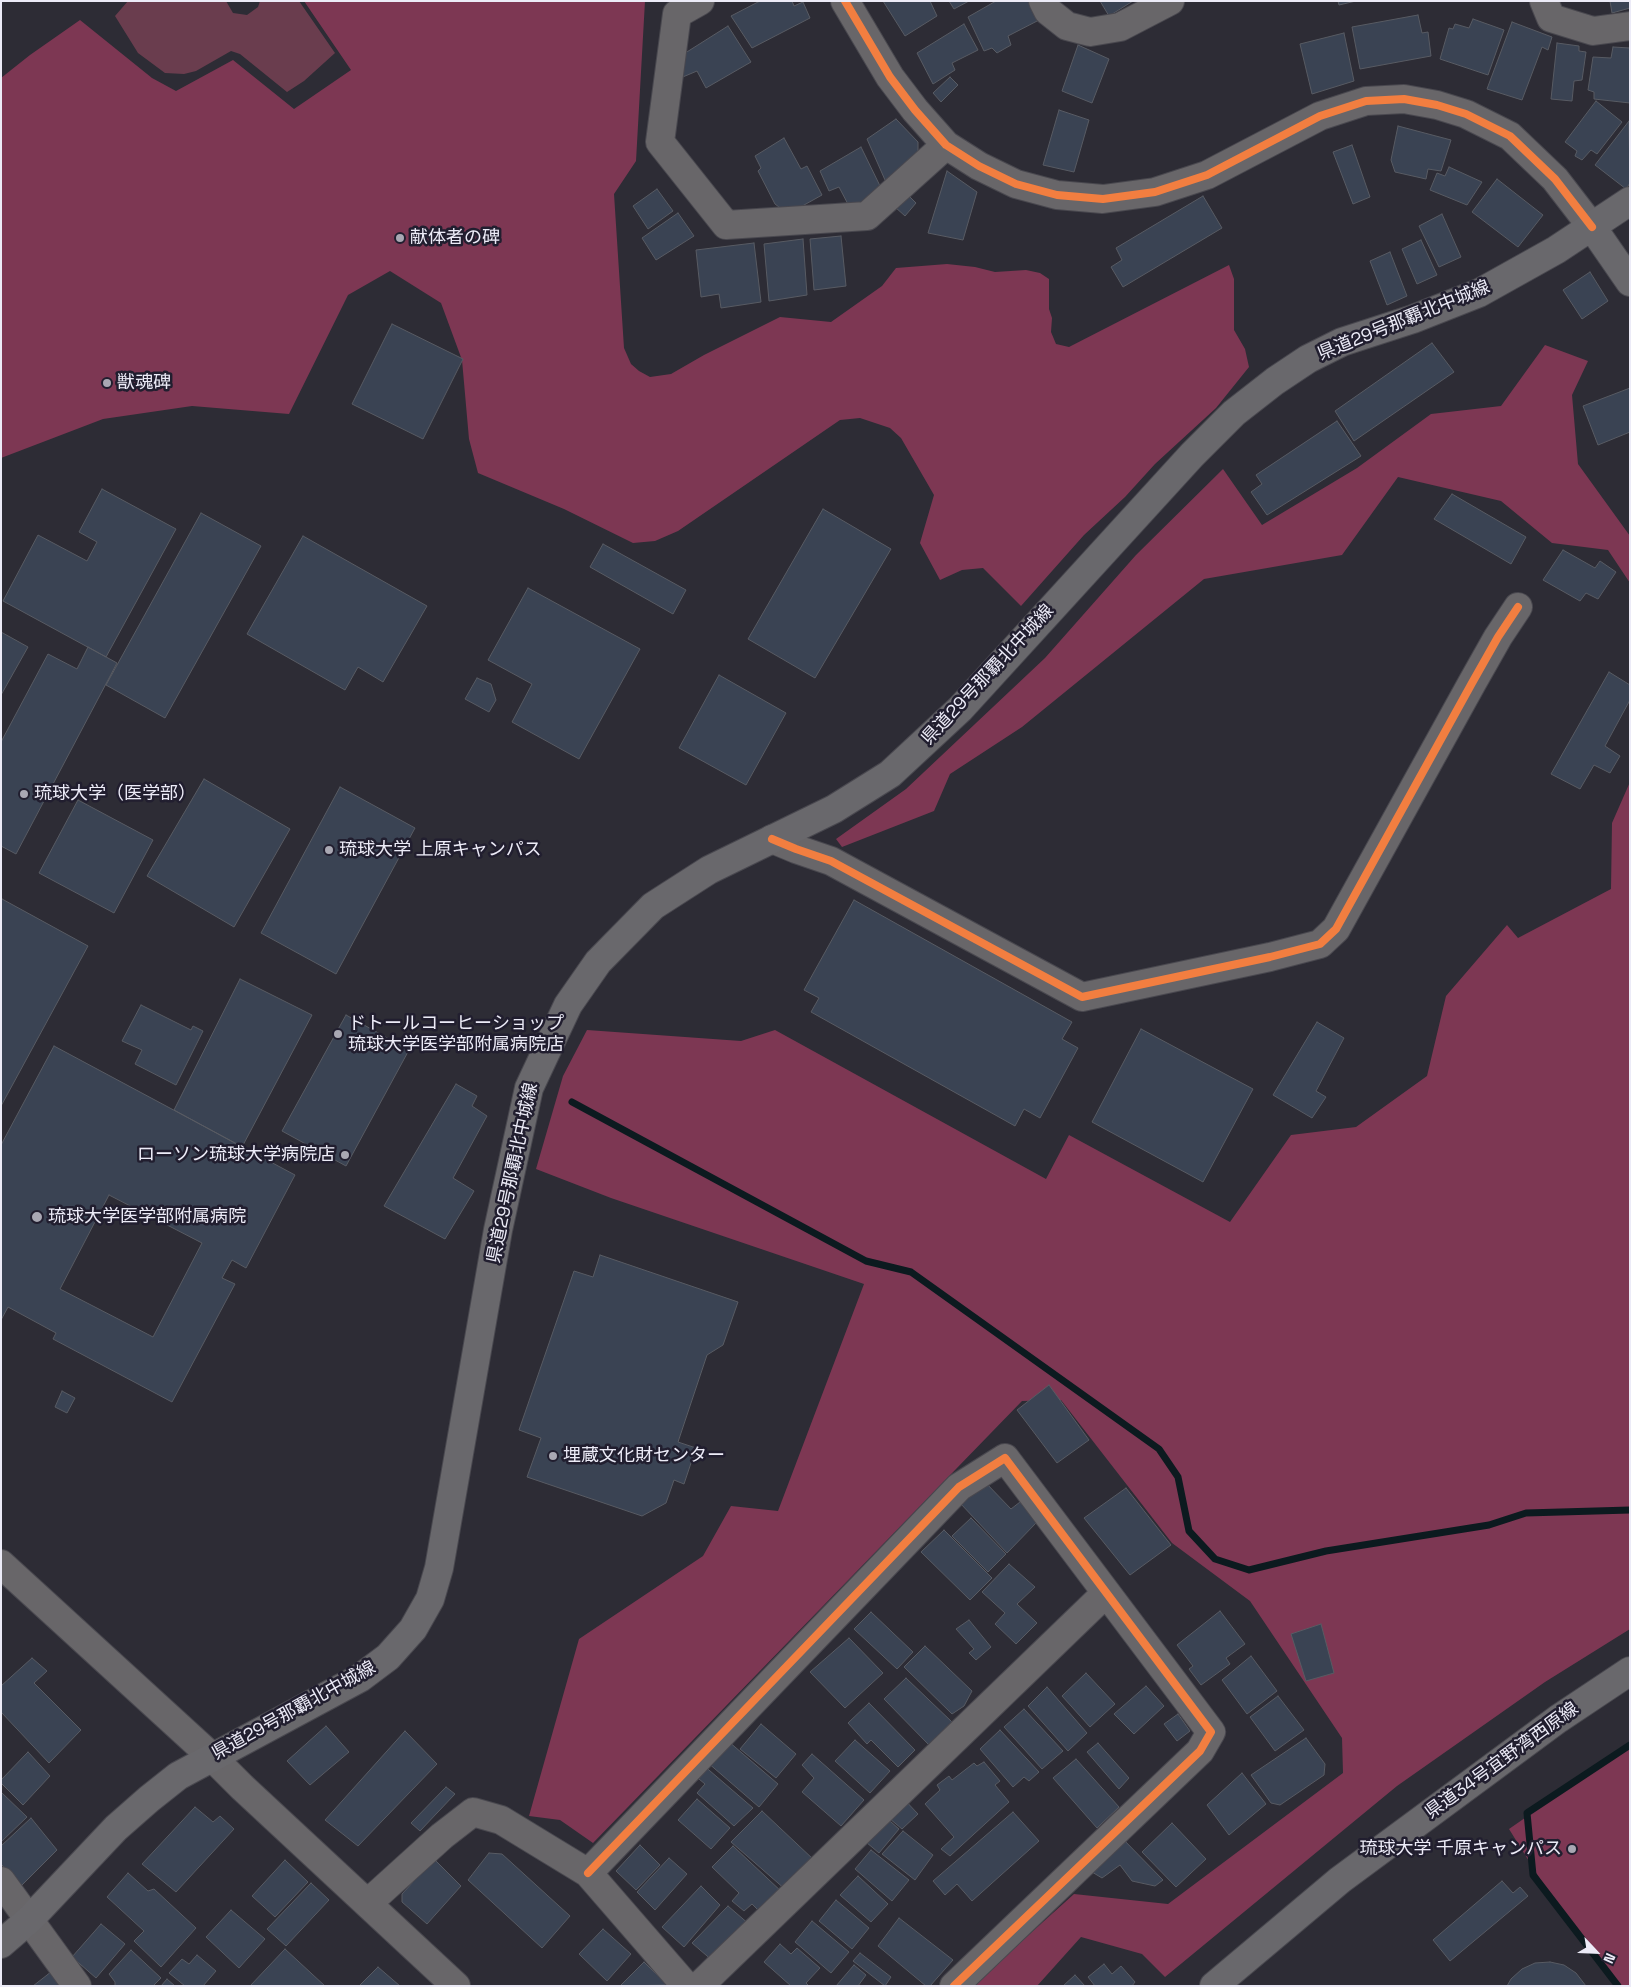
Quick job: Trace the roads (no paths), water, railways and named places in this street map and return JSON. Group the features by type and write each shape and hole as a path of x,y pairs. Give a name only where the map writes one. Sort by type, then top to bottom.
{"main road":[{"name":"県道29号那覇北中城線","path":"1,1944 30,1919 93,1852 143,1804 178,1776 360,1678 388,1657 413,1629 430,1599 439,1568 498,1230 529,1088 568,1005 598,962 653,906 709,870 723,865 834,809 890,774 960,709 1192,455 1234,414 1275,381 1308,359 1342,342 1413,320 1480,293 1556,250 1630,200"},
{"path":"1592,227 1630,282"},
{"name":"県道34号宜野湾西原線","path":"1214,1986 1340,1880 1558,1719 1630,1672"}],"street":[{"path":"700,1 677,14 660,142 726,225 867,216 946,145"},
{"path":"845,1 890,77 915,110 946,145 979,166 1016,184 1057,195 1103,199 1155,192 1207,175 1320,116 1366,102 1404,99 1437,105 1466,114 1510,136 1558,183 1592,227"},
{"path":"1042,1 1048,11 1067,26 1090,32 1120,27 1170,1"},
{"path":"1544,1 1551,18 1593,31 1630,26"},
{"path":"772,839 831,861 1082,997 1270,957 1320,944 1336,929 1472,683 1498,637 1518,607"},
{"path":"588,1873 959,1487 1005,1458 1210,1732 1200,1750 954,1986"},
{"path":"1,1564 212,1756 242,1787 456,1986"},
{"path":"699,1986 1106,1593"},
{"path":"368,1903 442,1836 473,1812 501,1820 588,1873 686,1986"},
{"path":"1,1881 77,1986"}],"waterway":[{"path":"572,1102 866,1261 911,1272 1159,1449 1178,1477 1189,1531 1215,1559 1249,1570 1326,1551 1489,1525 1526,1513 1630,1510"},
{"path":"1618,1986 1533,1875 1527,1813 1630,1745"}],"place":[{"name":"献体者の碑","path":"400,238"},
{"name":"獣魂碑","path":"107,383"},
{"name":"琉球大学（医学部）","path":"24,794"},
{"name":"琉球大学 上原キャンパス","path":"329,850"},
{"name":"ドトールコーヒーショップ 琉球大学医学部附属病院店","path":"338,1034"},
{"name":"ローソン琉球大学病院店","path":"345,1155"},
{"name":"琉球大学医学部附属病院","path":"37,1217"},
{"name":"埋蔵文化財センター","path":"553,1456"},
{"name":"琉球大学 千原キャンパス","path":"1572,1849"}]}
